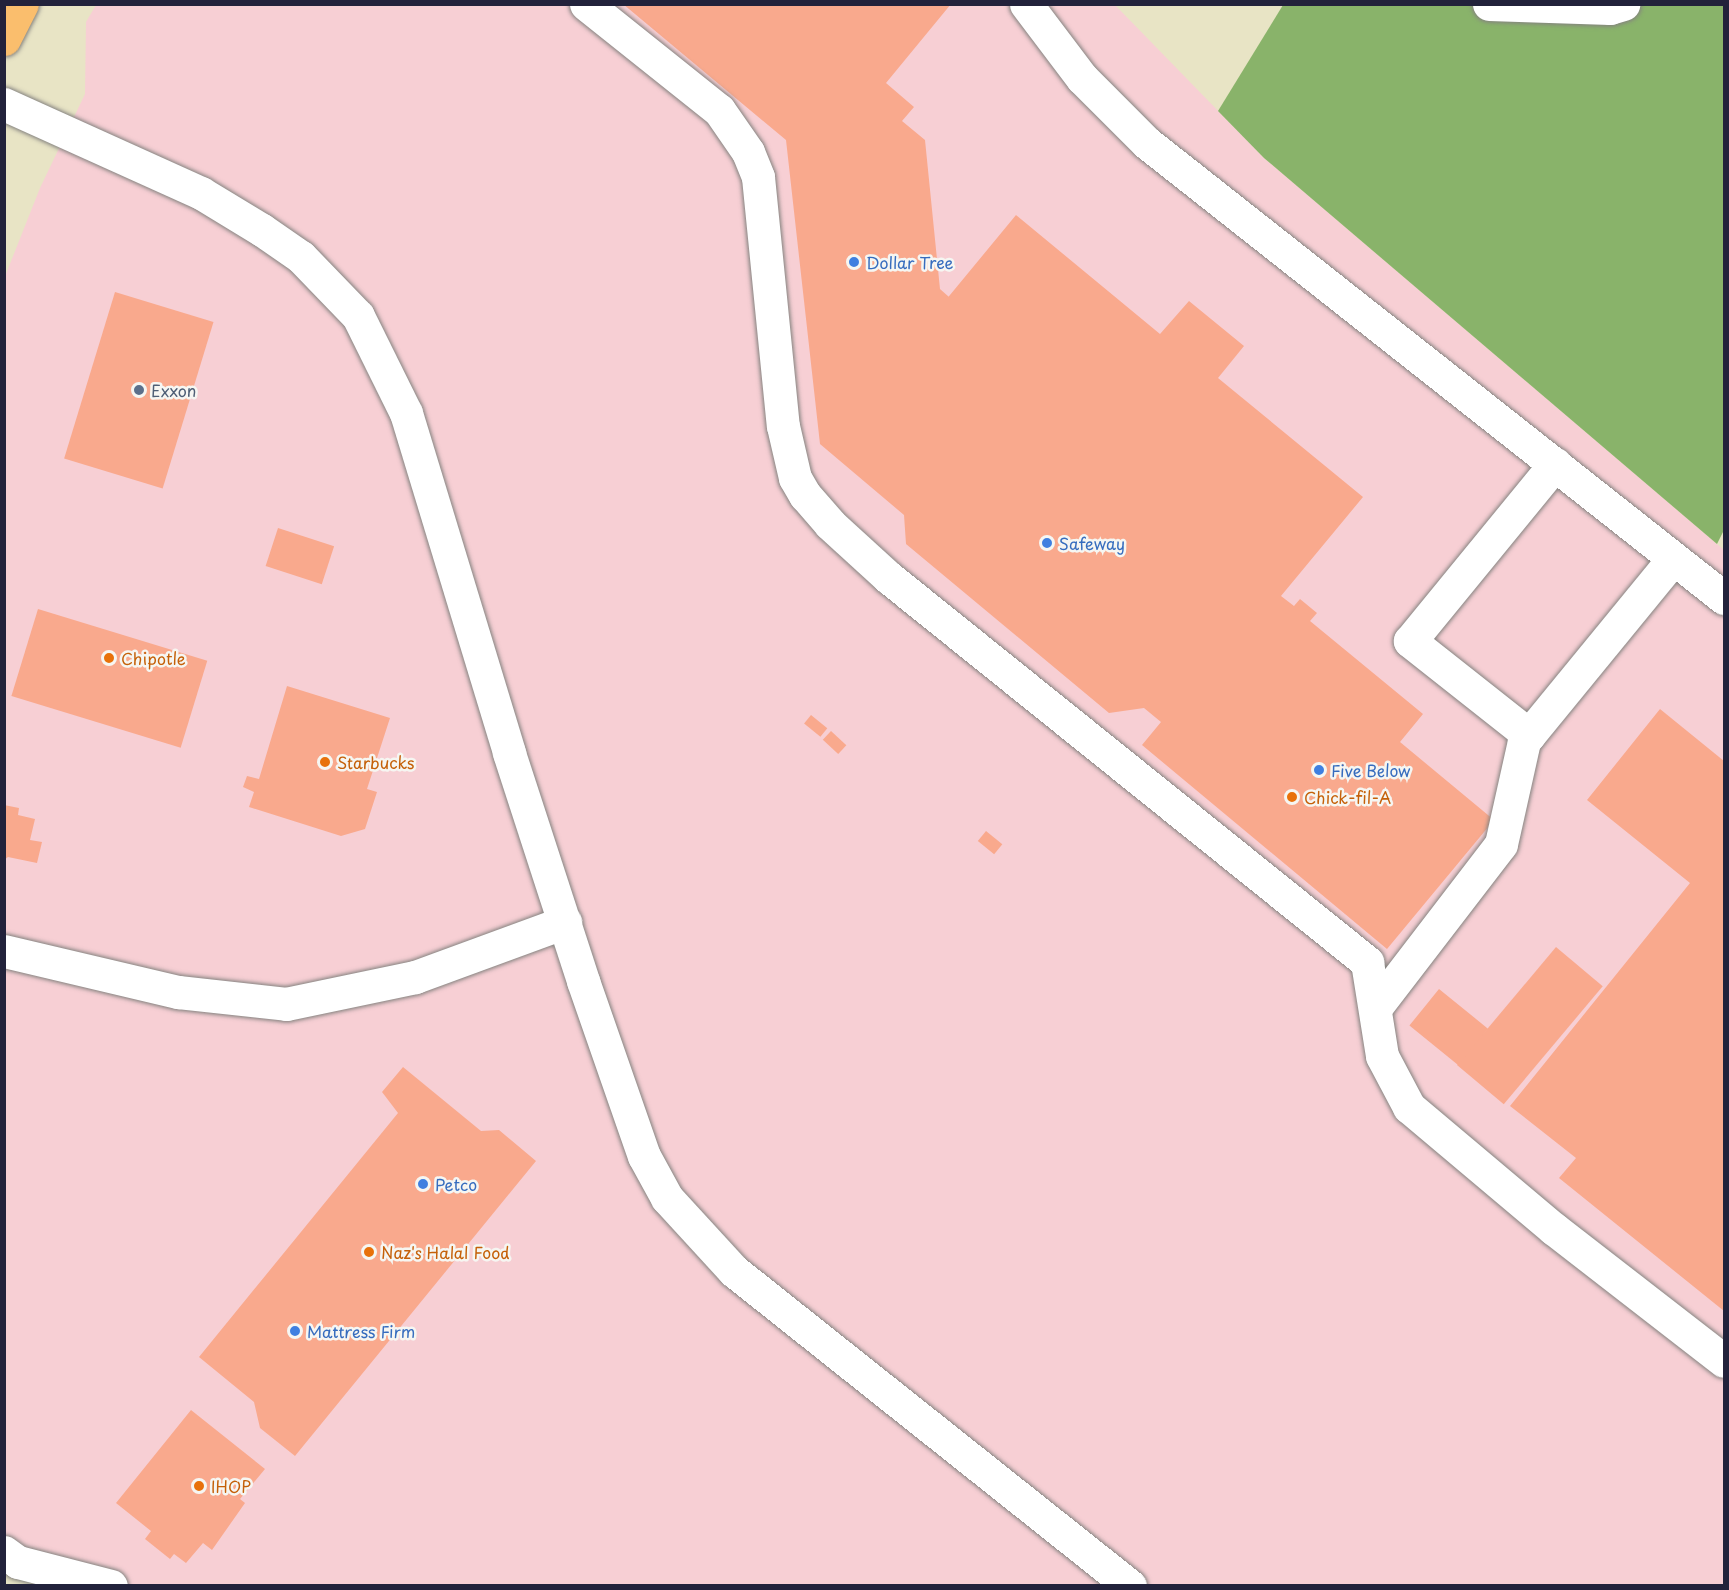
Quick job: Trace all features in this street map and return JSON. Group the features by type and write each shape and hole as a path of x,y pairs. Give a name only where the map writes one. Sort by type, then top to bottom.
{"main road":[{"path":"4,39 22,4"}],"street":[{"path":"586,4 719,110 748,152 758,177 783,426 795,478 805,495 830,524 888,577 1367,962 1382,1056 1409,1107 1554,1229 1725,1361"},
{"path":"1026,4 1082,78 1147,143 1725,598"},
{"path":"1489,4 1610,8 1623,4"},
{"path":"4,104 201,193 302,257 358,316 406,413 509,753 565,922 644,1156 667,1198 687,1223 734,1271 1130,1586"},
{"path":"1529,735 1410,641 1555,464"},
{"path":"1376,1007 1501,844 1524,741 1673,559"},
{"path":"4,951 178,992 286,1004 416,977 565,922"},
{"path":"4,1552 18,1562 111,1586"}],"shaded area":[{"path":"96,5 1115,5 1264,158 1724,550 1724,1585 43,1586 5,1573 4,279 40,188 85,94 86,22"}],"green space":[{"path":"1283,5 1724,5 1724,530 1717,544 1264,158 1218,111"}],"building":[{"path":"623,4 951,4 886,83 914,107 902,121 925,140 940,289 949,297 1016,215 1160,334 1189,301 1244,346 1218,378 1363,497 1281,596 1294,606 1300,599 1317,613 1310,621 1423,714 1400,742 1494,820 1387,949 1142,745 1161,722 1144,708 1109,713 906,544 904,515 820,444 786,140"},
{"name":"Exxon","path":"115,292 213,322 163,489 64,458"},
{"path":"278,528 334,546 322,584 266,566"},
{"path":"38,609 207,661 181,748 11,696"},
{"path":"287,686 390,718 367,789 377,792 365,829 341,836 249,807 254,792 243,787 247,776 259,779"},
{"path":"1660,709 1724,761 1724,1311 1559,1178 1576,1158 1510,1106 1690,883 1587,800"},
{"path":"811,715 827,728 820,737 804,724"},
{"path":"831,731 846,745 838,754 823,740"},
{"path":"4,805 19,808 18,815 35,819 30,840 42,842 37,863 8,857 4,860"},
{"path":"986,831 1002,844 994,854 978,841"},
{"path":"1556,947 1603,986 1504,1104 1457,1065"},
{"path":"1439,989 1488,1029 1458,1065 1409,1026"},
{"path":"403,1067 481,1131 499,1130 536,1161 295,1456 260,1428 254,1402 199,1357 398,1113 382,1092"},
{"path":"191,1410 265,1469 240,1499 245,1503 212,1550 203,1543 186,1563 174,1554 170,1559 145,1539 151,1531 116,1503"}],"place":[{"name":"Dollar Tree","path":"854,262"},
{"name":"Exxon","path":"139,390"},
{"name":"Safeway","path":"1047,543"},
{"name":"Chipotle","path":"109,658"},
{"name":"Starbucks","path":"325,762"},
{"name":"Five Below","path":"1319,770"},
{"name":"Chick-fil-A","path":"1292,797"},
{"name":"Petco","path":"423,1184"},
{"name":"Naz's Halal Food","path":"369,1252"},
{"name":"Mattress Firm","path":"295,1331"},
{"name":"IHOP","path":"199,1486"}]}
